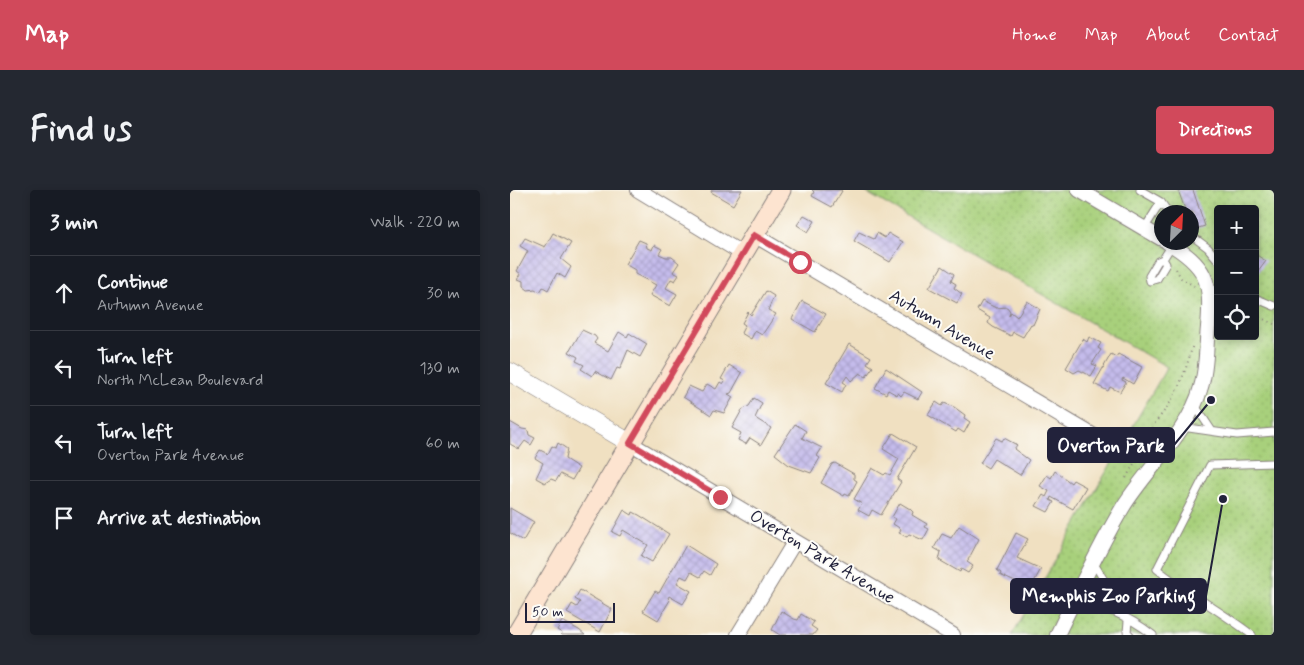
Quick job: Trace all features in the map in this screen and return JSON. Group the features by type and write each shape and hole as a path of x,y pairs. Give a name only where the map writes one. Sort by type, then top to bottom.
{"main road":[{"path":"516,635 780,190"}],"street":[{"path":"638,190 743,254"},
{"path":"1078,190 1154,235"},
{"name":"Autumn Avenue","path":"754,235 1111,446"},
{"path":"1057,635 1093,562 1124,507 1182,427 1194,404 1203,380 1210,303 1200,269 1180,250"},
{"name":"Overton Park Avenue","path":"510,372 953,635"},
{"path":"738,635 795,541"}],"lane":[{"path":"1140,190 1163,205"},
{"path":"1144,229 1161,202"},
{"path":"1199,241 1214,255"},
{"path":"1163,259 1165,250"},
{"path":"1259,300 1274,306"},
{"path":"1194,404 1212,431"},
{"path":"1182,427 1237,435 1274,432"},
{"path":"1252,635 1213,607 1183,590 1157,569 1210,465 1274,463"},
{"path":"1093,562 1115,598 1120,614"},
{"path":"1073,602 1090,604 1120,614 1128,620 1137,622 1153,635"},
{"path":"1128,620 1127,632 1130,635"}],"path":[{"path":"1176,269 1182,278 1197,288"},
{"path":"1259,317 1274,324"},
{"path":"1126,479 1135,462 1143,461 1148,435 1155,420 1171,402 1190,356 1194,339"}],"green space":[{"path":"862,190 1274,190 1274,635 1012,635 1167,367"}],"building":[{"path":"712,190 742,190 733,205 711,192"},
{"path":"812,190 842,191 832,207 812,196 814,192"},
{"path":"1178,190 1193,190 1198,205 1183,205"},
{"path":"1199,208 1205,226 1199,228"},
{"path":"804,215 815,221 808,232 797,225"},
{"path":"859,232 874,239 877,233 885,238 888,233 903,242 890,262 854,241"},
{"path":"553,233 571,243 561,259 571,267 565,278 557,273 548,290 543,287 540,292 535,289 528,290 523,286 523,281 518,279 521,274 517,271 528,251 520,246 525,238 545,247"},
{"path":"639,240 646,243 647,248 652,250 654,245 662,249 659,254 672,257 679,263 673,272 679,275 675,281 671,279 666,288 677,294 670,306 650,295 656,285 635,274 635,270 625,264"},
{"path":"1259,257 1266,261 1259,271"},
{"path":"942,266 954,274 951,281 956,284 954,288 962,294 957,303 929,288"},
{"path":"766,291 774,296 768,310 776,314 762,335 755,331 751,339 741,333 745,325 742,323 748,312 751,315"},
{"path":"802,301 826,314 815,332 792,319"},
{"path":"982,301 996,308 1007,307 1010,311 1009,316 1011,312 1017,317 1027,301 1040,309 1033,325 1031,324 1023,337 1013,332 1011,336 993,327 988,323 990,318 977,310"},
{"path":"582,330 595,336 597,339 594,343 608,351 619,332 627,337 629,333 647,344 640,357 628,350 620,369 617,368 611,380 595,371 592,376 581,369 584,365 576,361 578,357 569,352"},
{"path":"1089,337 1101,343 1098,348 1101,350 1092,364 1097,366 1091,376 1079,370 1074,373 1066,368 1083,339 1087,342"},
{"path":"849,344 871,357 867,363 873,367 866,377 860,373 851,381 847,376 843,382 846,384 842,392 826,383"},
{"path":"1111,354 1116,357 1118,354 1142,367 1133,384 1123,378 1122,380 1126,382 1120,392 1110,387 1108,391 1094,384"},
{"path":"729,365 742,373 731,393 728,394 733,397 724,413 714,410 711,415 683,397 689,386 702,392 707,384 716,389 720,382 723,384 725,381 721,379"},
{"path":"886,368 922,392 918,399 904,392 901,396 888,390 886,394 875,388"},
{"path":"754,398 762,403 755,418 771,428 761,445 750,438 746,444 738,440 741,433 732,428 742,410 749,406"},
{"path":"936,402 942,406 944,403 954,407 965,415 964,418 970,422 964,433 958,429 956,432 928,415"},
{"path":"510,422 522,429 528,430 529,435 535,438 531,445 525,441 519,449 510,444"},
{"path":"795,424 806,431 802,438 822,448 817,456 820,458 811,473 789,465 775,454"},
{"path":"893,433 916,447 897,479 901,482 881,515 872,510 869,516 858,510 862,504 854,499 872,468 884,475 886,473 890,475 899,459 883,449"},
{"path":"996,438 1002,441 1004,438 1017,445 1014,449 1029,460 1020,475 994,459 988,468 980,463"},
{"path":"558,443 567,449 565,459 579,468 572,480 560,474 556,481 551,479 545,483 536,478 543,463 535,458 540,450 548,454 552,446 556,448"},
{"path":"835,463 854,474 854,479 857,481 849,496 845,494 844,496 821,483 832,464"},
{"path":"1055,471 1071,483 1073,480 1086,487 1073,509 1051,497 1050,500 1054,502 1048,512 1036,506 1043,495 1046,497 1049,491 1040,486 1047,475 1051,478"},
{"path":"900,503 913,512 912,515 927,524 925,527 929,529 923,540 909,534 907,537 899,533 901,529 893,524 896,519 892,517"},
{"path":"510,508 534,522 523,541 510,533"},
{"path":"624,510 632,515 633,512 639,515 669,534 652,562 641,556 648,545 623,530 620,536 612,532"},
{"path":"959,526 979,539 967,562 973,566 968,573 961,569 960,572 939,560 941,552 934,548 942,534 951,538"},
{"path":"1016,533 1028,539 1017,558 1041,569 1030,589 1000,575 1001,573 997,570"},
{"path":"686,545 716,564 710,575 704,571 700,577 691,572 687,579 681,576 677,583 691,591 683,604 669,596 670,600 658,620 643,611 655,591 659,593"},
{"path":"580,590 612,609 600,632 567,613 572,604 577,607 580,602 575,599"},
{"path":"781,611 798,620 801,614 814,622 811,626 817,630 813,635 780,635 772,630"},
{"path":"562,621 585,635 561,635 562,633 557,630"}],"place":[{"name":"Overton Park","path":"1211,400"},
{"name":"Memphis Zoo Parking","path":"1223,499"}],"route":[{"path":"720,497 630,443 754,235 800,262"}]}
